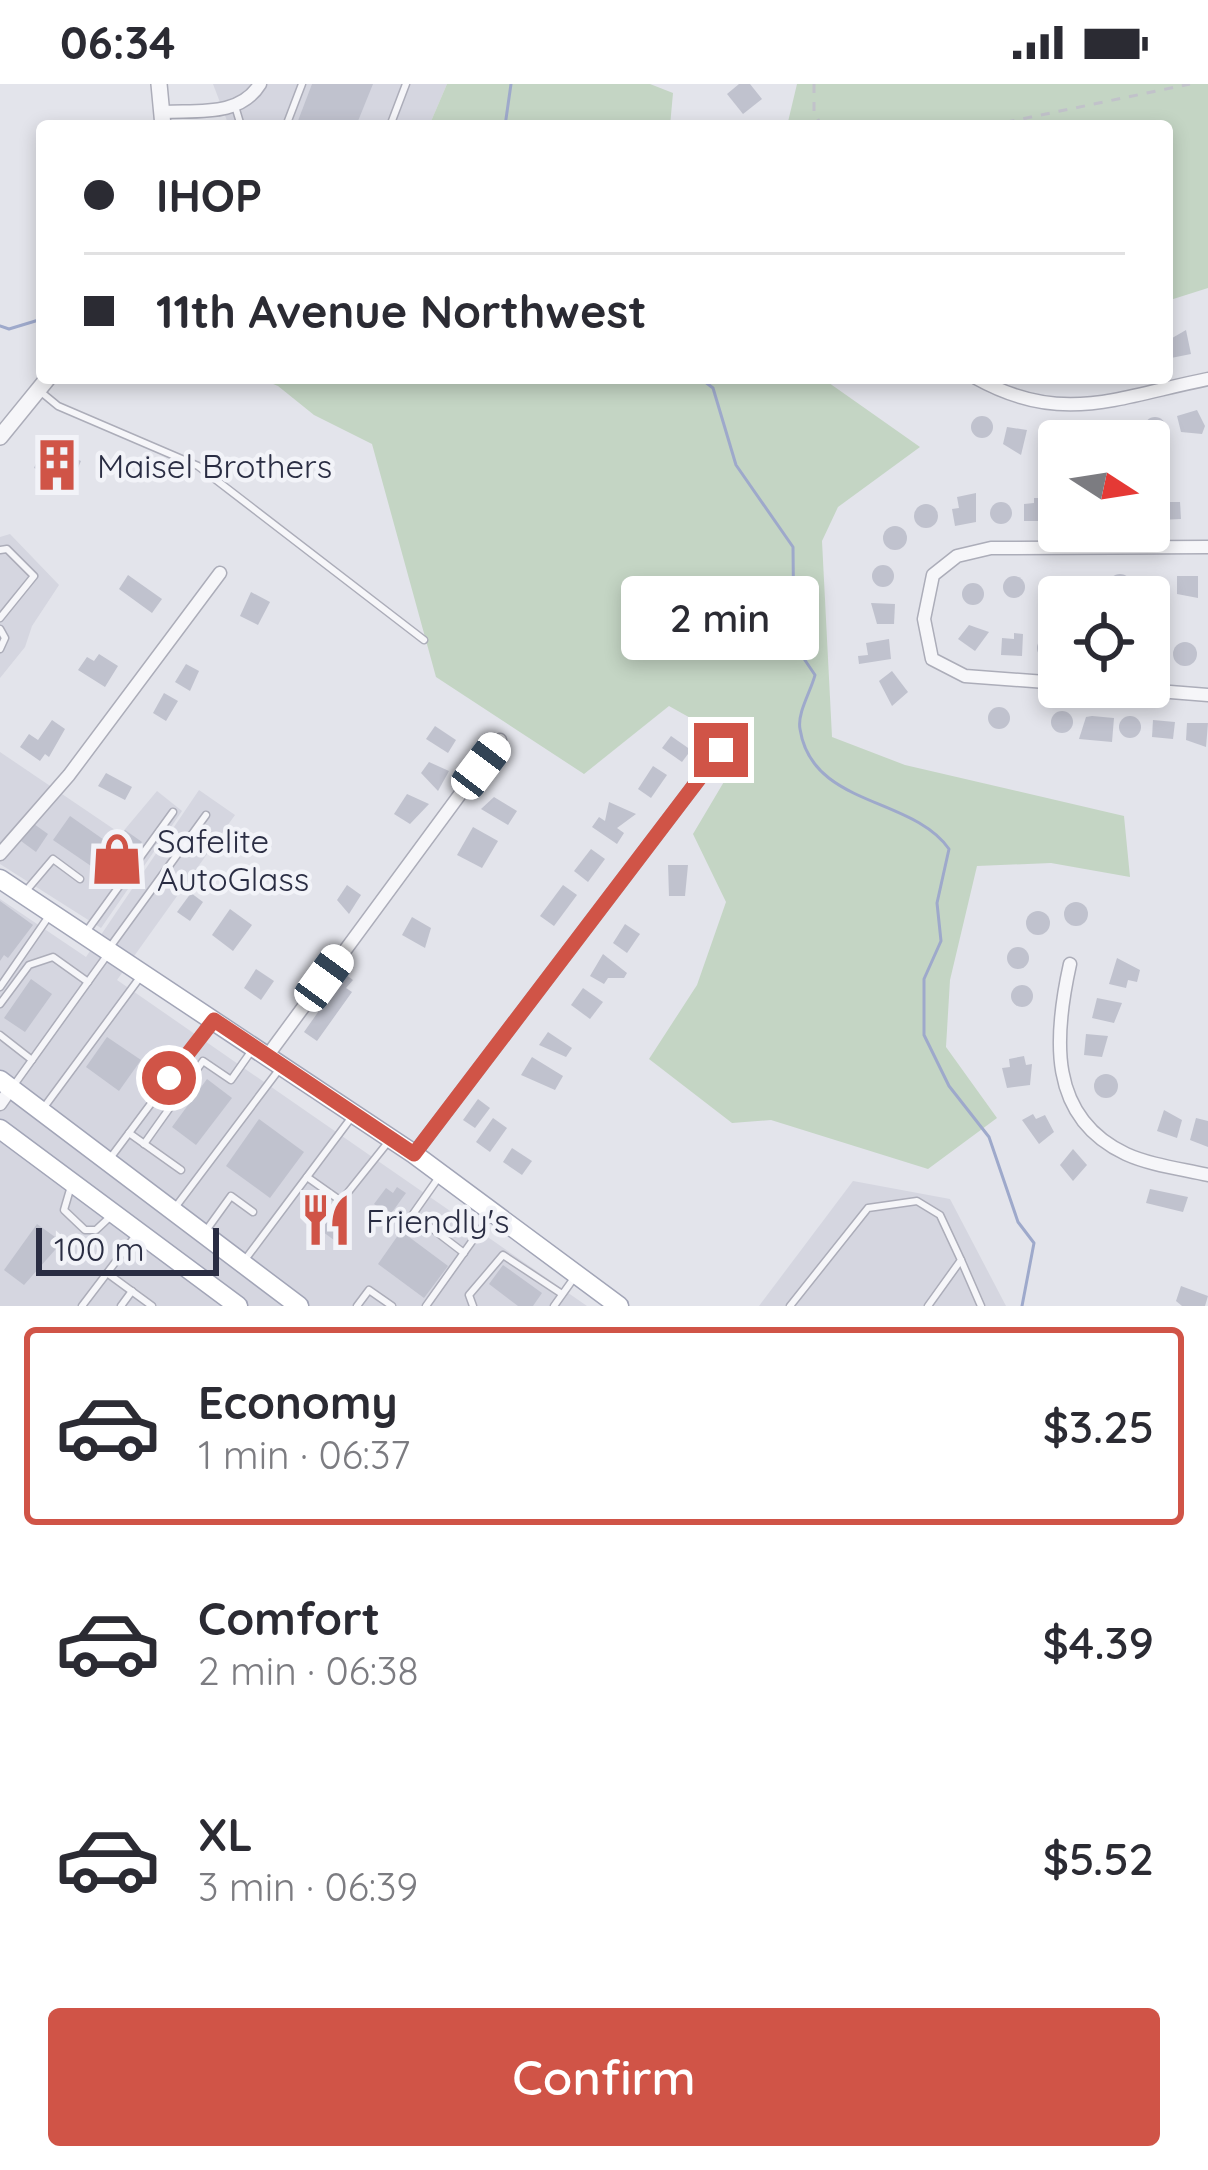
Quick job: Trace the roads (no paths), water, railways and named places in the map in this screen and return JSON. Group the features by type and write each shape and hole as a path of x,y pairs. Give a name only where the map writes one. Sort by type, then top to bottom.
{"main road":[{"path":"0,879 391,1138 619,1306"},
{"path":"4,1091 42,1111 299,1306"},
{"path":"0,1129 138,1232 213,1299 238,1306"}],"street":[{"path":"159,84 163,119 235,106 260,84"},
{"path":"990,384 1037,405 1069,406 1208,379"},
{"path":"0,436 43,384"},
{"path":"1038,681 965,676 932,658 924,619 933,575 957,556 991,548 1208,548"},
{"path":"0,854 81,760 220,573"},
{"path":"1170,691 1208,694"},
{"path":"268,1056 500,740"},
{"path":"414,1154 721,750"},
{"path":"1070,964 1058,1037 1062,1088 1100,1139 1128,1155 1208,1175"}],"lane":[{"path":"288,120 302,84"},
{"path":"391,120 406,84"},
{"path":"235,106 239,120"},
{"path":"43,384 58,406 199,466 424,640"},
{"path":"0,550 8,549 34,576 0,618"},
{"path":"0,629 5,638 0,649"},
{"path":"84,934 173,812"},
{"path":"4,1091 32,1060 206,815"},
{"path":"22,894 53,859 80,879"},
{"path":"0,987 51,913"},
{"path":"0,1004 29,965 52,957 88,982"},
{"path":"42,1111 143,973"},
{"path":"109,1160 214,1020"},
{"path":"0,1035 32,1060"},
{"path":"189,1050 231,1080 268,1056"},
{"path":"172,1212 268,1056"},
{"path":"144,1144 203,1060"},
{"path":"242,1264 355,1114"},
{"path":"129,1133 181,1170"},
{"path":"307,1177 341,1201 391,1138"},
{"path":"441,1174 413,1214 464,1253"},
{"path":"72,1183 64,1203 67,1216 90,1231 114,1214"},
{"path":"203,1235 231,1196 254,1212"},
{"path":"790,1306 868,1208 917,1201 940,1216 981,1306"},
{"path":"426,1306 493,1213"},
{"path":"82,1306 138,1232"},
{"path":"473,1306 469,1295 476,1280 503,1255 562,1294"},
{"path":"928,1306 961,1260"},
{"path":"107,1273 152,1306"},
{"path":"554,1306 576,1275"},
{"path":"357,1306 369,1290 392,1306"},
{"path":"121,1306 132,1291"}],"waterway":[{"path":"506,120 511,84"},
{"path":"0,326 9,329 36,321"},
{"path":"708,384 736,465 793,547 794,644 815,675 800,723 808,754 843,787 912,819 949,849 937,903 941,941 924,979 924,1035 949,1086 989,1137 1018,1222 1034,1243 1022,1306"}],"place":[{"name":"Maisel Brothers","path":"57,465"},
{"name":"Safelite AutoGlass","path":"117,859"},
{"name":"Friendly's","path":"326,1220"}]}
